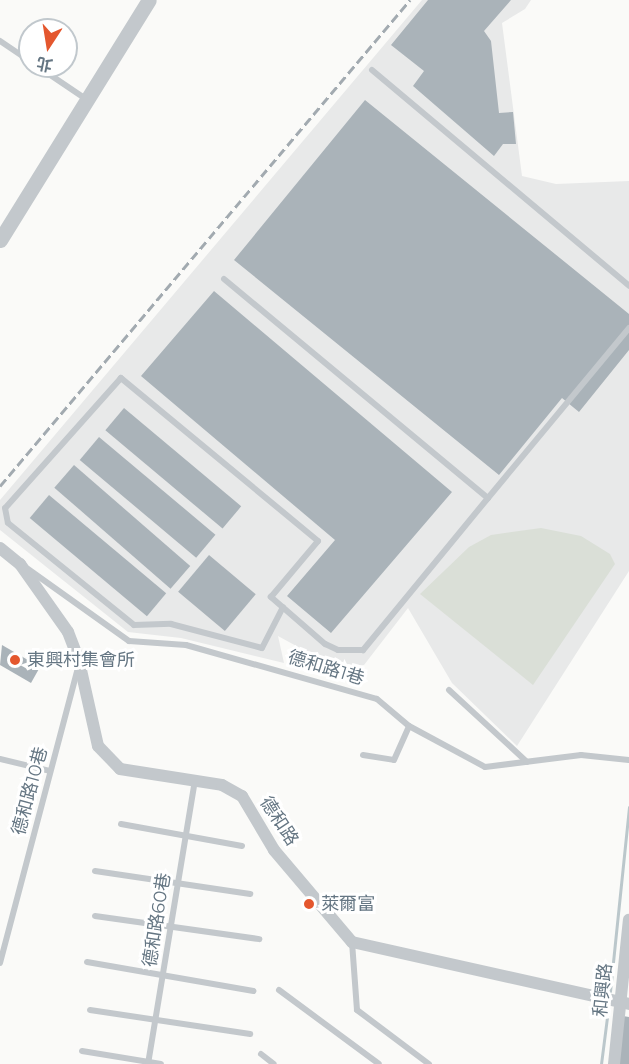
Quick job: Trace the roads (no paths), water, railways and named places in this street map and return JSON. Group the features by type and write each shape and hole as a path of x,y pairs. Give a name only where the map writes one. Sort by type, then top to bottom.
{"street":[{"path":"0,240 149,0"},
{"name":"德和路","path":"0,548 20,564 68,633 79,661 98,746 120,769 222,785 242,796 274,850 352,942"},
{"name":"和興路","path":"614,1064 624,1003 629,920"},
{"path":"352,942 624,1003"}],"lane":[{"path":"0,41 18,53"},
{"path":"372,70 629,286"},
{"path":"55,78 86,99"},
{"path":"224,279 488,498"},
{"path":"283,607 262,648 171,624 134,625 8,523 5,508 121,378 318,541 271,597 283,607 325,644 338,650 363,650 629,328"},
{"name":"德和路1巷","path":"20,564 129,641 186,645 377,699 409,726 459,756 485,767 581,755 629,760"},
{"name":"德和路10巷","path":"0,963 79,661"},
{"path":"449,690 527,762"},
{"path":"363,755 394,760 409,726"},
{"path":"0,759 50,771"},
{"name":"德和路60巷","path":"148,1063 195,781"},
{"path":"121,824 242,846"},
{"path":"95,871 250,894"},
{"path":"95,916 259,939"},
{"path":"352,942 357,1010 429,1064"},
{"path":"87,962 253,991"},
{"path":"279,990 379,1064"},
{"path":"90,1010 250,1034"},
{"path":"82,1051 161,1064"},
{"path":"261,1054 274,1064"}],"waterway":[{"path":"610,991 629,807"},
{"path":"601,1064 608,1009"}],"railway":[{"path":"0,486 410,0"}],"place":[{"name":"東興村集會所","path":"15,660"},
{"name":"萊爾富","path":"309,904"}]}
